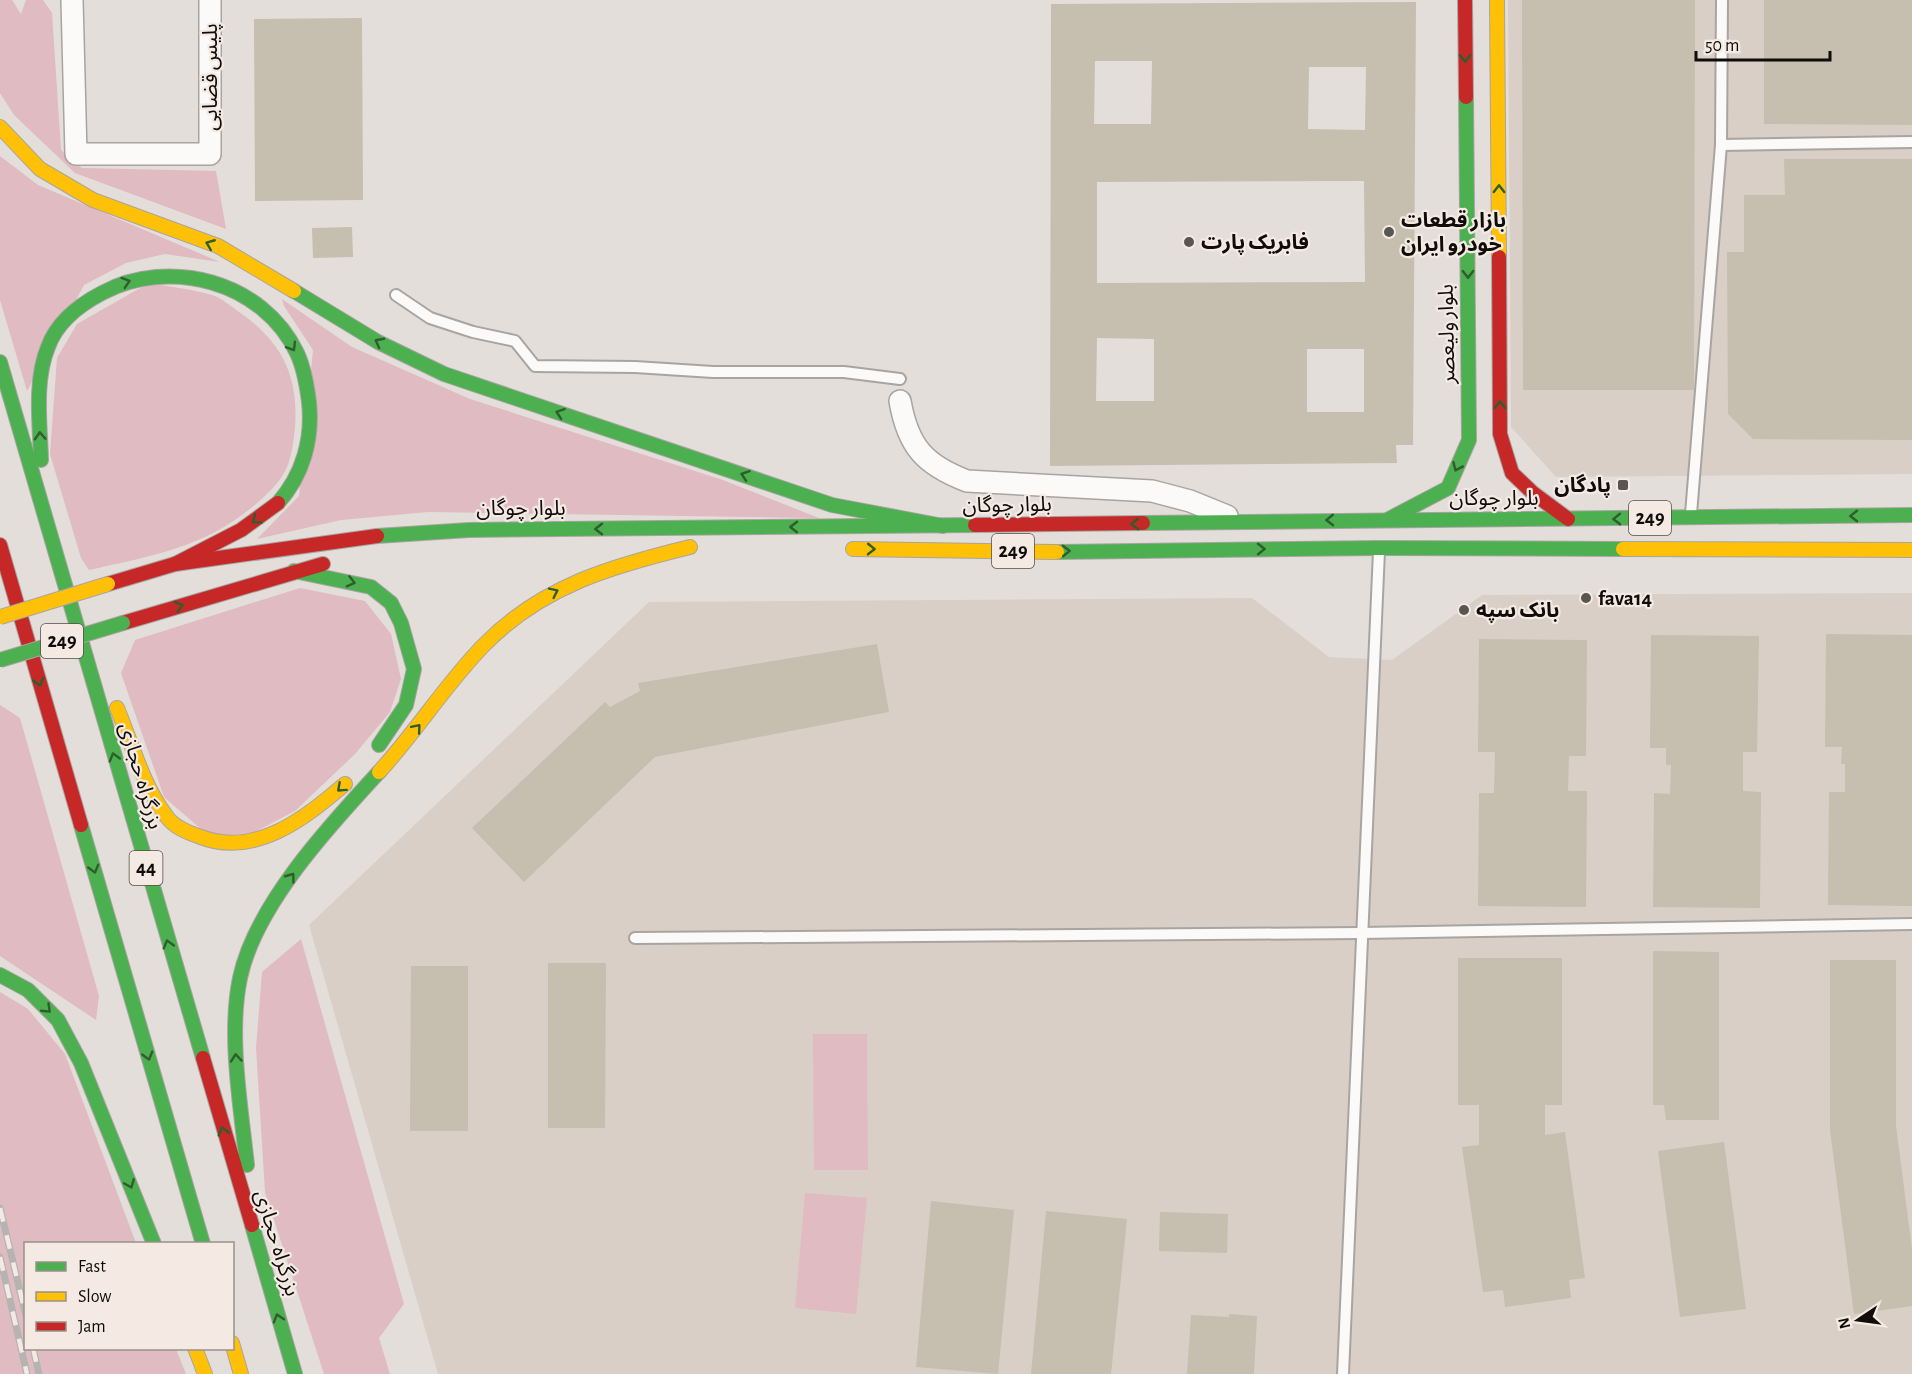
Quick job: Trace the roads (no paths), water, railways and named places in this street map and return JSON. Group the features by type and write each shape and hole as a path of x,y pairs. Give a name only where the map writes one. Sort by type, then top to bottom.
{"main road":[{"name":"بلوار ولیعصر","path":"1389,519 1448,488 1469,440 1465,0"},
{"path":"1497,0 1500,434 1512,473 1533,494 1568,519"},
{"path":"0,127 40,169 93,200 218,246 378,342 444,374 832,505 943,526"},
{"path":"45,515 39,424 41,387 45,354 56,332 70,313 105,289 130,280 156,274 209,279 245,296 271,317 296,351 308,391 310,432 300,473 277,504 244,529 175,564"},
{"path":"1468,321 1482,331 1500,315"},
{"name":"بزرگراه حجازی","path":"0,362 295,1374"},
{"name":"بلوار چوگان","path":"0,617 175,564 353,537 469,530 1912,515"},
{"name":"44","path":"0,545 202,1242"},
{"path":"255,1242 235,1056 235,1013 239,981 247,950 286,884 335,820 384,767 484,645 548,594 622,563 696,547 625,548"},
{"name":"249","path":"844,549 1033,552 1379,548 1912,550"},
{"name":"249","path":"0,660 294,571 338,560"},
{"path":"294,571 371,587 391,603 401,623 414,669 406,705 373,753"},
{"path":"88,667 101,674 158,804 168,820 198,837 219,843 244,844 269,837 295,824 320,806 358,770"},
{"path":"0,975 27,990 58,1020 81,1063 152,1242"},
{"path":"234,1349 242,1374"},
{"path":"196,1350 205,1374"}],"street":[{"name":"پلیس قضایی","path":"72,0 76,154 210,154 210,0"},
{"path":"900,401 903,419 919,451 938,470 967,481 1152,491 1190,501 1241,522"}],"lane":[{"path":"1690,518 1721,145 1722,0"},
{"path":"1721,145 1912,142"},
{"path":"396,295 430,318 473,332 515,341 535,366 713,372 844,372 900,379"},
{"path":"1343,1374 1379,548"},
{"path":"635,938 1361,933 1912,924"}],"railway":[{"path":"0,1208 24,1308"},
{"path":"0,1257 27,1374"},
{"path":"33,1350 39,1374"}],"place":[{"name":"بازار قطعات خودرو ایران","path":"1389,232"},
{"name":"فابریک پارت","path":"1189,242"},
{"name":"پادگان","path":"1623,485"},
{"name":"fava14","path":"1586,598"},
{"name":"بانک سپه","path":"1464,610"}]}
